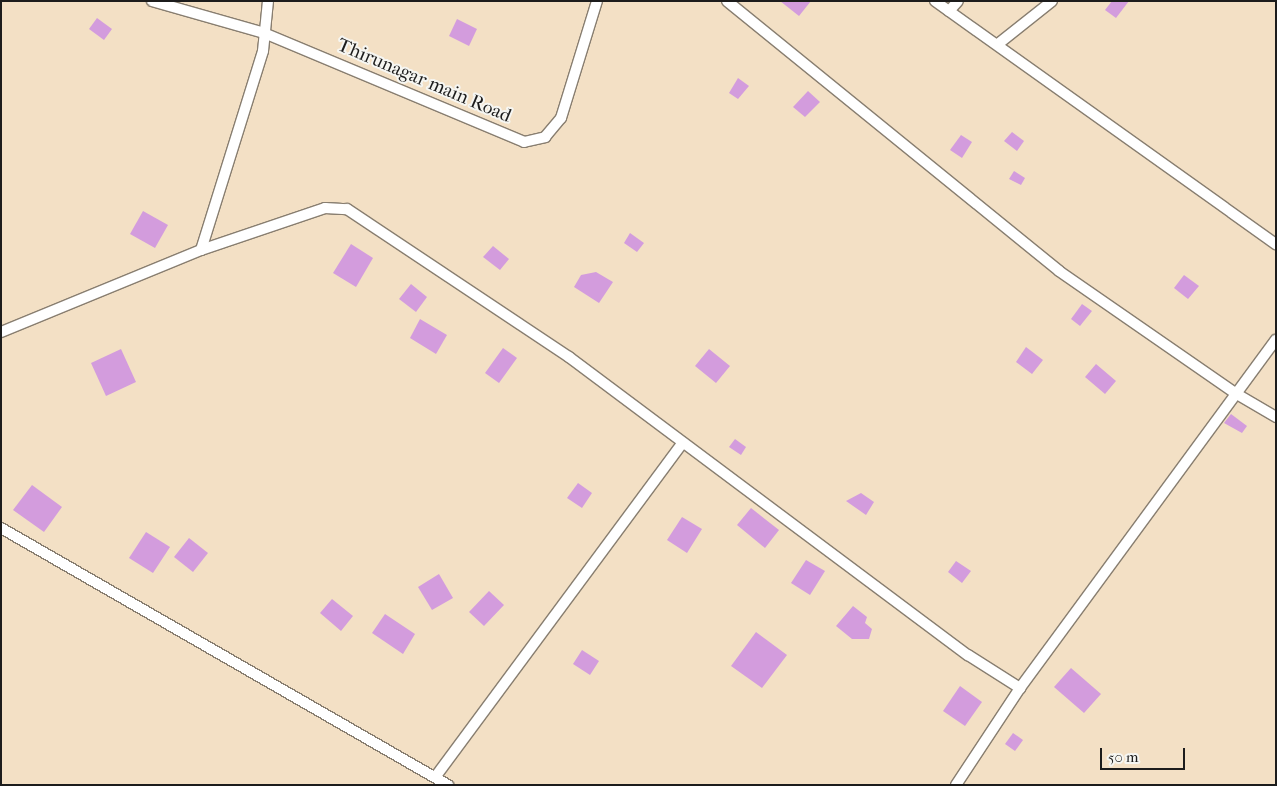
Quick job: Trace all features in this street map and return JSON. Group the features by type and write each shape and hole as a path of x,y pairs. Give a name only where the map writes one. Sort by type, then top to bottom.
{"street":[{"name":"Thirunagar main Road","path":"152,1 264,33 524,142 545,137 561,118 596,1"},
{"path":"201,250 263,51 268,1"},
{"path":"727,1 1059,271 1235,393 1276,417"},
{"path":"935,1 998,44 1276,244"},
{"path":"949,11 958,1"},
{"path":"998,44 1052,1"},
{"path":"1,332 201,250 325,208 347,209 569,357 968,655 1020,688"},
{"path":"956,785 1020,688 1235,393 1276,340"},
{"path":"436,776 682,443"},
{"path":"1,528 436,776 448,785"}],"building":[{"path":"780,1 811,1 799,16"},
{"path":"1112,1 1129,1 1116,18 1105,10"},
{"path":"97,18 112,29 104,40 89,29"},
{"path":"457,19 477,29 469,46 449,36"},
{"path":"738,78 749,86 738,99 729,93"},
{"path":"808,91 820,102 805,117 793,107"},
{"path":"1012,132 1024,141 1017,151 1004,141"},
{"path":"961,135 972,142 962,158 950,150"},
{"path":"1014,171 1025,178 1021,185 1009,179"},
{"path":"143,211 168,225 155,248 130,234"},
{"path":"630,233 644,243 637,252 624,243"},
{"path":"351,244 373,258 356,287 333,273"},
{"path":"493,246 509,259 500,270 483,257"},
{"path":"596,272 613,282 599,303 574,287 581,275"},
{"path":"1184,275 1199,286 1188,299 1174,288"},
{"path":"411,284 427,297 416,312 399,299"},
{"path":"1082,304 1092,311 1080,326 1071,319"},
{"path":"420,319 447,335 436,354 410,338"},
{"path":"1026,347 1043,360 1032,374 1016,362"},
{"path":"503,348 517,358 499,383 485,373"},
{"path":"121,349 136,382 106,396 91,363"},
{"path":"709,349 730,366 716,383 695,366"},
{"path":"1096,364 1116,381 1105,394 1085,377"},
{"path":"1231,414 1247,426 1242,433 1224,423"},
{"path":"735,439 746,447 741,455 729,447"},
{"path":"578,483 592,493 582,508 567,498"},
{"path":"32,485 62,507 44,532 13,510"},
{"path":"861,493 874,502 866,515 846,501"},
{"path":"751,508 779,530 765,548 737,525"},
{"path":"682,517 702,529 687,553 667,540"},
{"path":"146,532 170,547 153,573 129,558"},
{"path":"189,538 208,553 193,572 174,557"},
{"path":"806,560 825,571 810,595 791,583"},
{"path":"956,561 971,571 962,583 948,572"},
{"path":"439,574 453,598 432,610 418,587"},
{"path":"489,591 504,605 484,626 469,612"},
{"path":"332,599 353,616 341,631 320,613"},
{"path":"853,606 867,617 865,623 872,629 869,639 852,639 836,626"},
{"path":"385,614 415,634 403,654 372,633"},
{"path":"756,632 787,655 762,688 731,666"},
{"path":"582,650 599,661 590,675 573,664"},
{"path":"1071,668 1101,694 1084,713 1054,687"},
{"path":"960,686 982,702 965,726 943,711"},
{"path":"1013,733 1023,740 1015,751 1005,744"}]}
